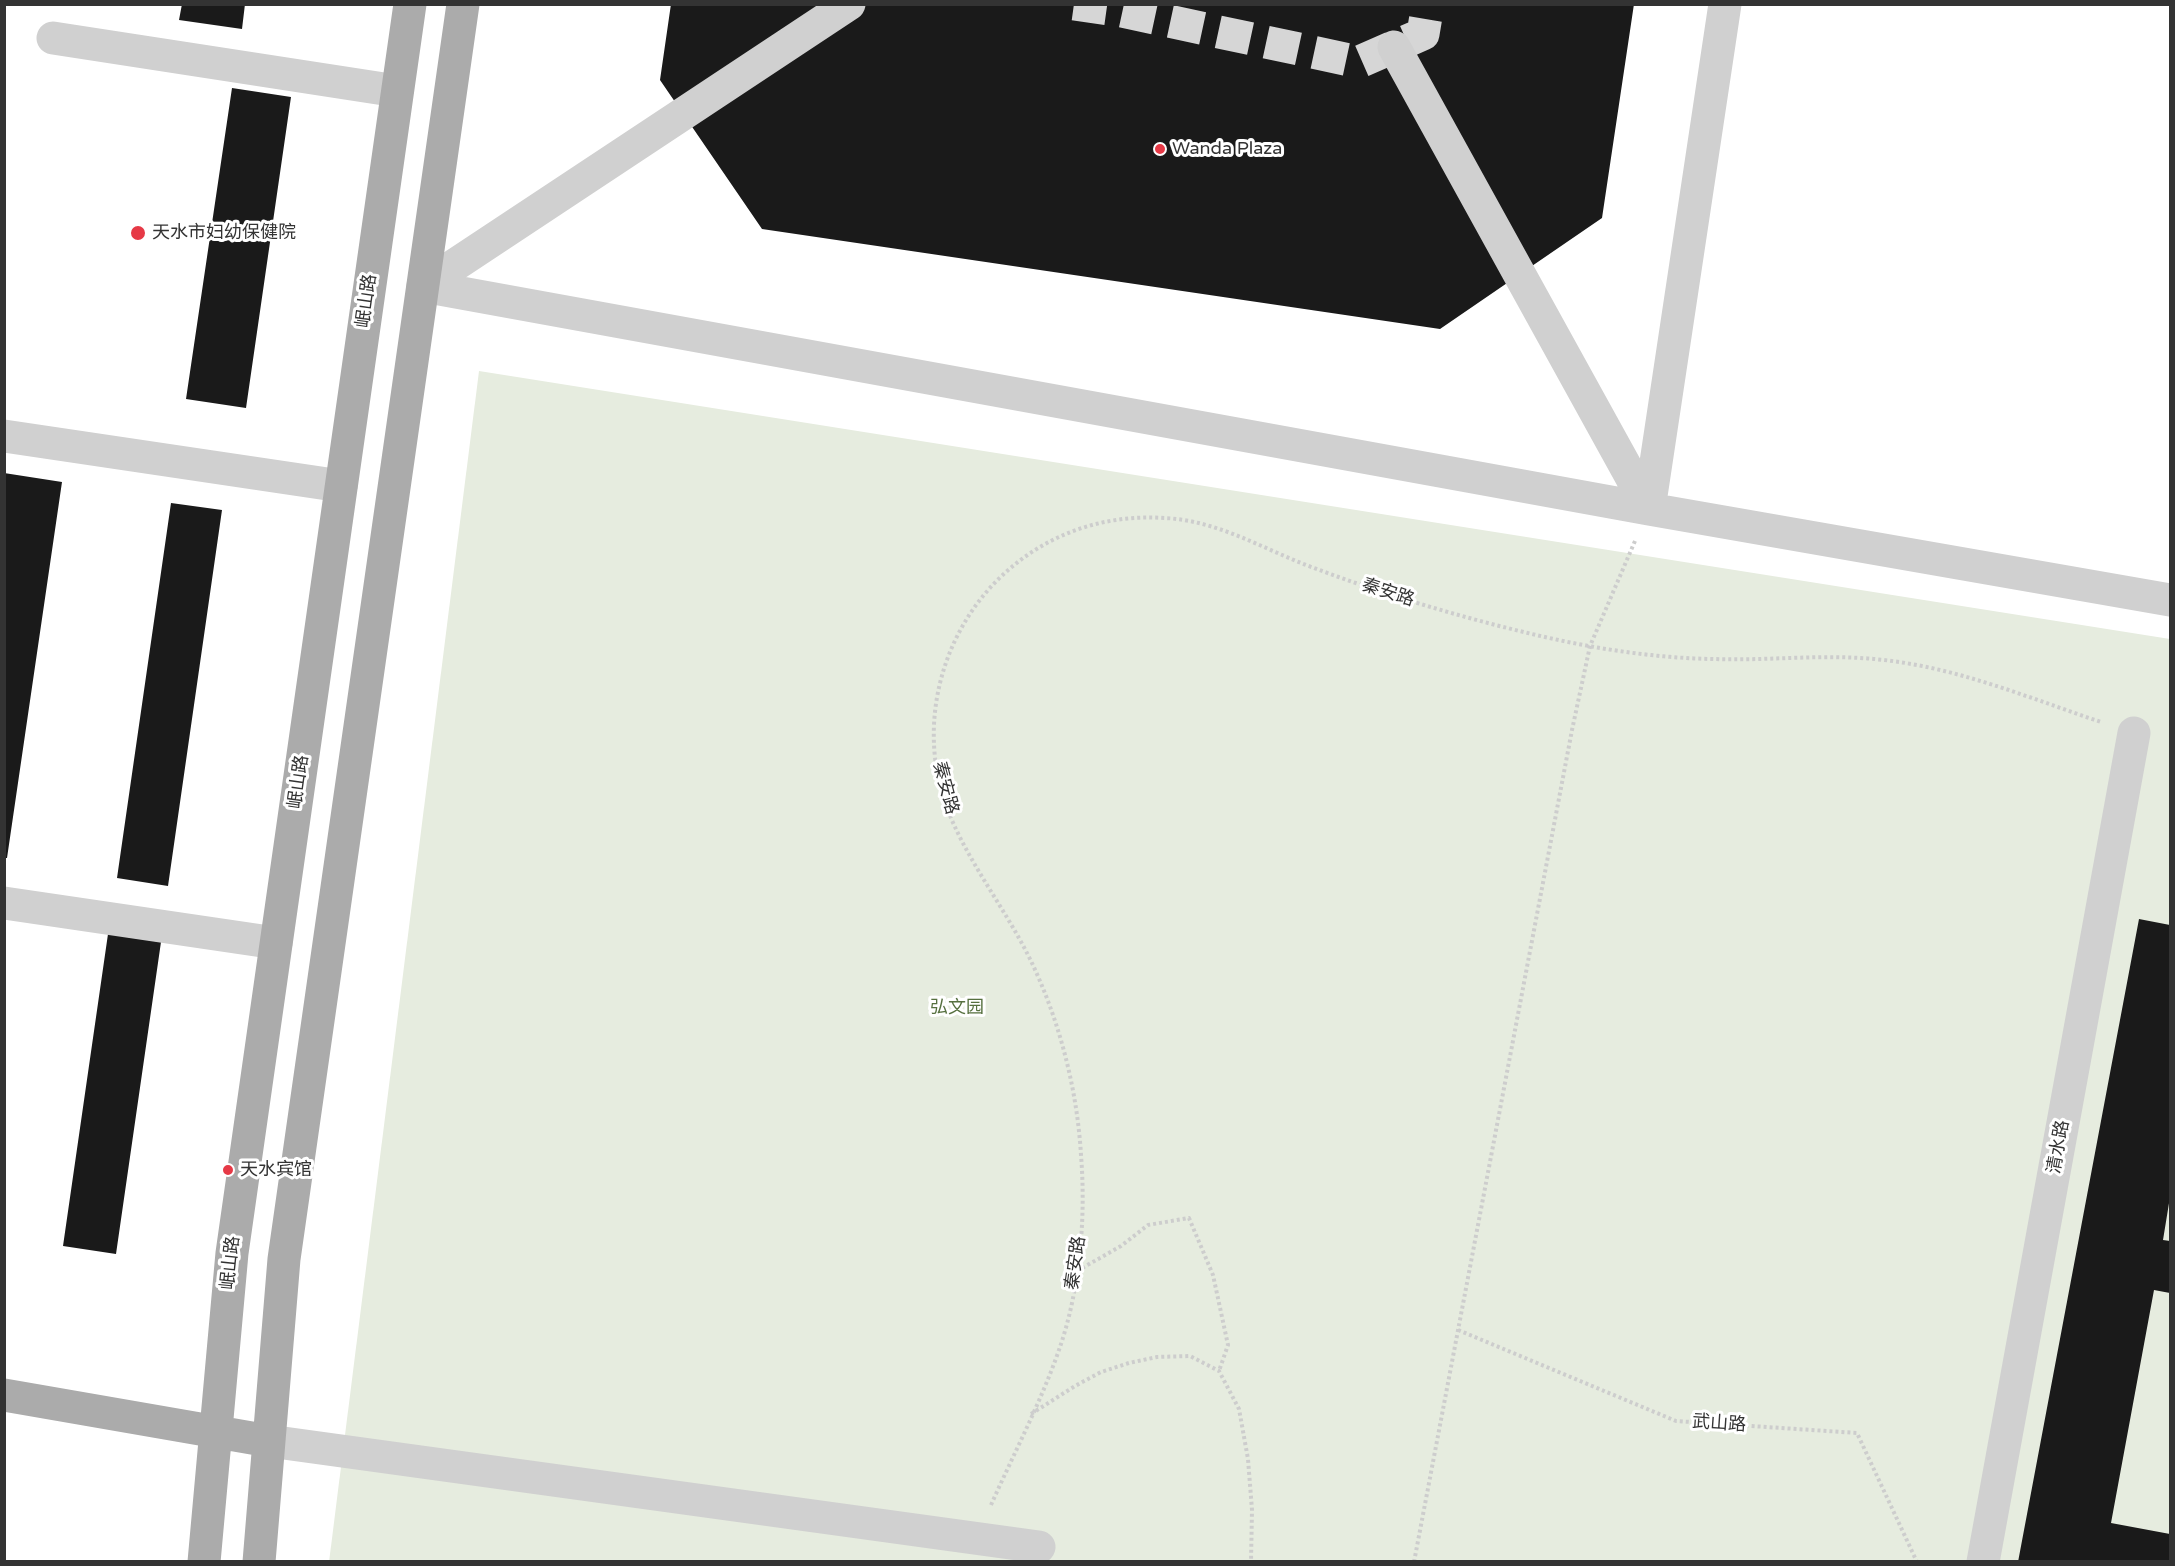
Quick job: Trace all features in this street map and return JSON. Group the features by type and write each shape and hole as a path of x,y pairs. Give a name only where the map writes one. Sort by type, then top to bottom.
{"main road":[{"name":"岷山路","path":"204,1562 232,1253 410,4"},
{"path":"259,1562 284,1259 463,4"},
{"path":"4,1395 269,1441"}],"street":[{"path":"423,286 849,4"},
{"path":"1649,510 1725,4"},
{"path":"53,38 397,91"},
{"path":"1395,47 1649,510"},
{"path":"423,286 1649,510 2170,600"},
{"path":"4,436 341,486"},
{"name":"清水路","path":"1983,1562 2134,733"},
{"path":"4,903 276,943"},
{"path":"269,1441 1039,1547"}],"path":[{"path":"1414,1562 1572,730 1590,646 1649,510"},
{"name":"秦安路","path":"977,1538 1060,1346 1076,1271 1083,1208 1082,1157 1076,1106 1065,1056 1030,960 962,840 947,808 937,773 934,738 936,703 944,668 956,637 972,609 993,584 1017,562 1044,544 1074,530 1137,517 1170,518 1222,530 1380,591 1533,634 1590,646 1707,659 1771,660 1835,656 1921,665 2011,689 2134,733"},
{"path":"1076,1271 1121,1246 1148,1225 1189,1218 1213,1275 1228,1345 1219,1371"},
{"name":"武山路","path":"1458,1330 1676,1421 1857,1433 1917,1562"},
{"path":"1030,1415 1101,1372 1128,1363 1157,1357 1190,1356 1219,1371 1239,1409 1252,1510 1251,1562"}],"green space":[{"name":"弘文园","path":"479,371 2170,639 2170,1561 329,1562"}],"building":[{"path":"182,4 245,4 242,29 179,20"},
{"name":"Wanda Plaza","path":"671,4 1634,4 1602,218 1440,329 762,229 660,80"},
{"path":"232,88 291,97 246,408 186,399"},
{"path":"4,473 62,482 7,858 4,858"},
{"path":"171,503 222,510 168,886 117,878"},
{"path":"2139,919 2170,925 2170,1197 2163,1240 2170,1241 2170,1293 2154,1290 2111,1523 2170,1534 2170,1562 2018,1562"},
{"path":"108,934 161,942 116,1254 63,1246"}],"tunnel":[{"path":"1074,4 1117,10 1359,62 1423,34 1428,4"}],"place":[{"name":"Wanda Plaza","path":"1160,149"},
{"name":"天水市妇幼保健院","path":"138,233"},
{"name":"天水宾馆","path":"228,1170"}]}
